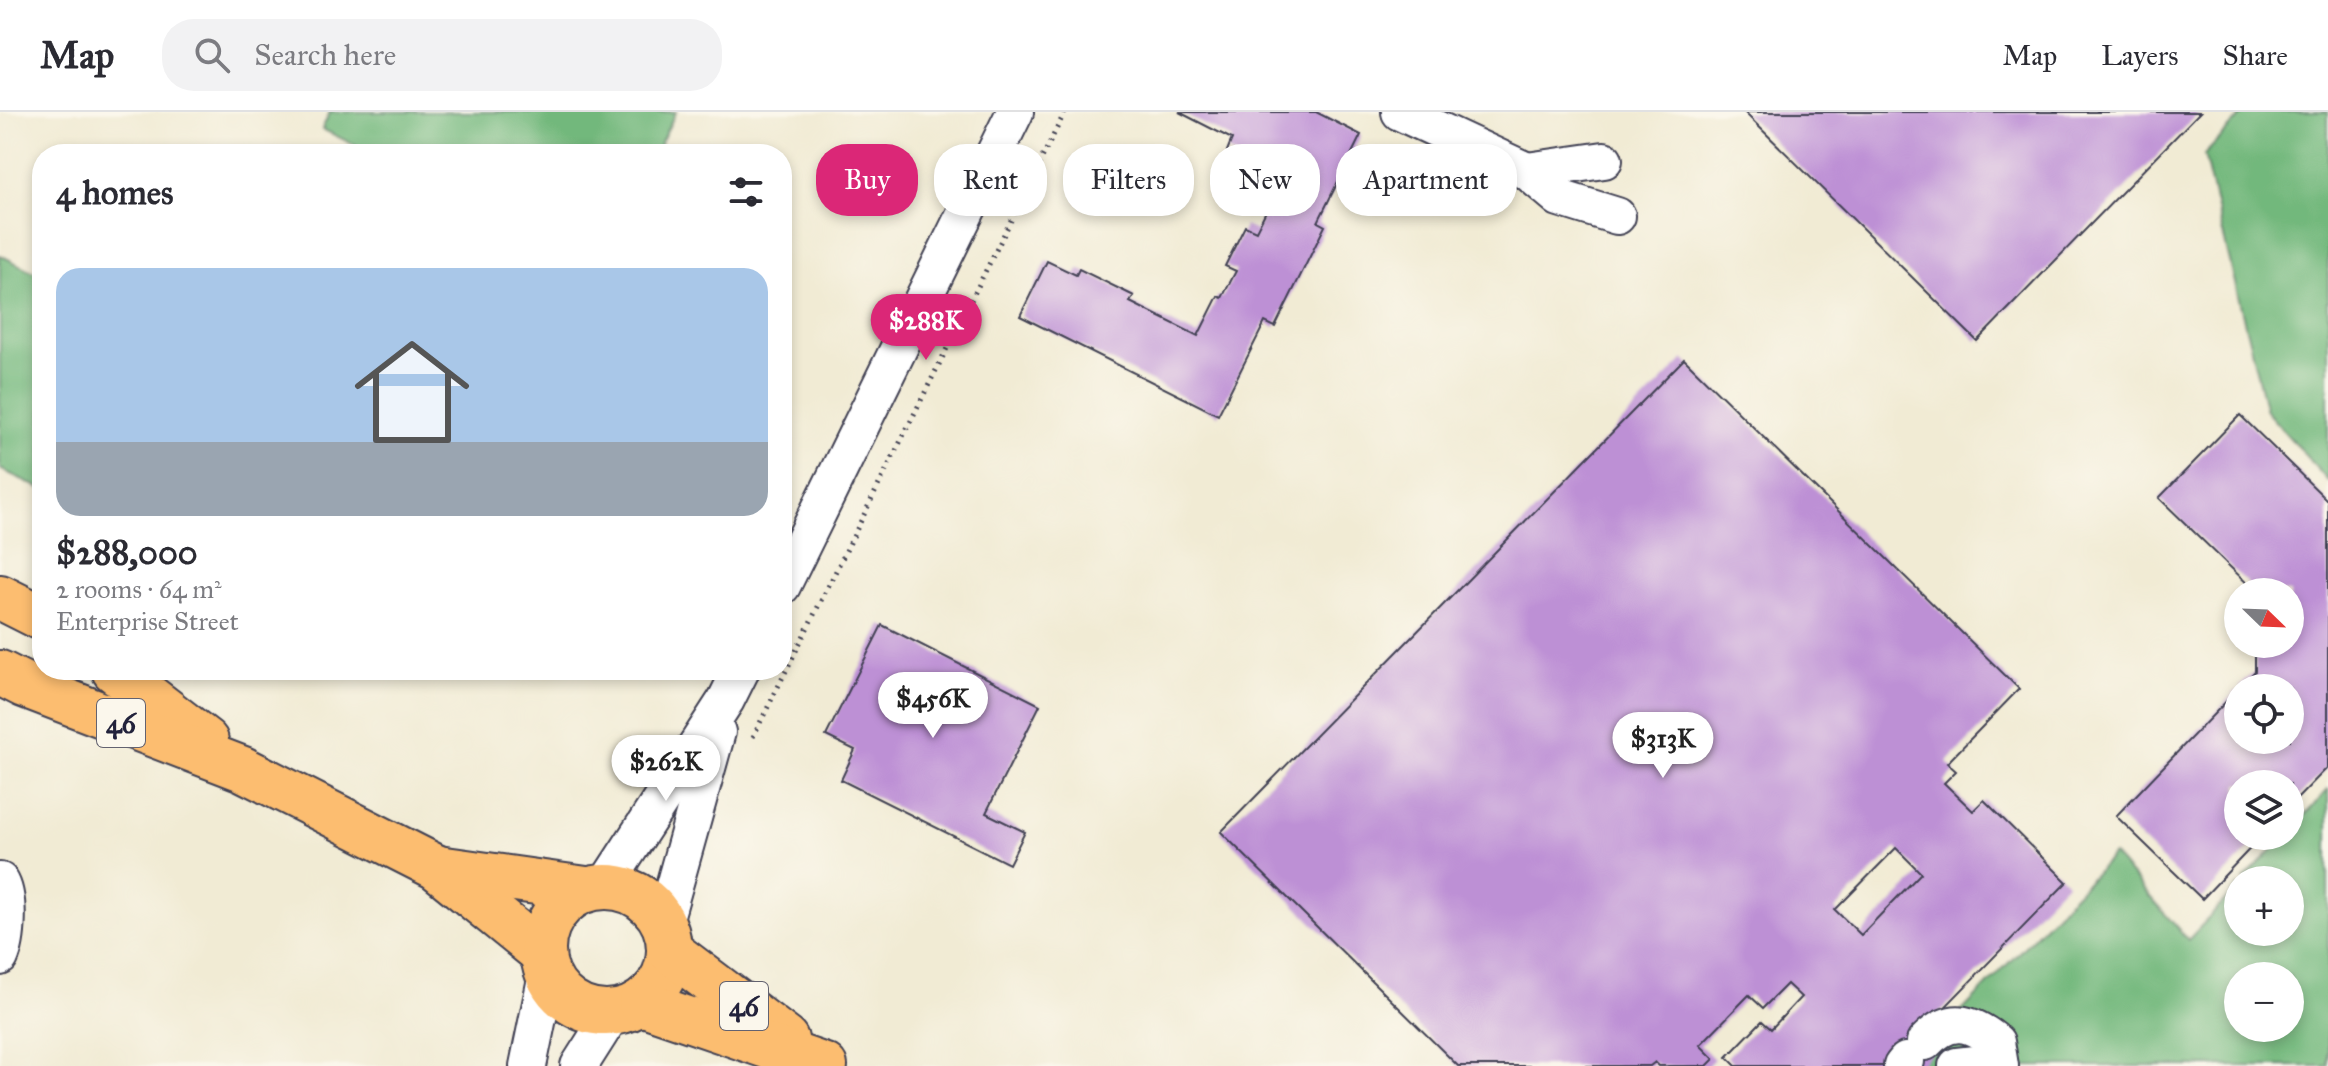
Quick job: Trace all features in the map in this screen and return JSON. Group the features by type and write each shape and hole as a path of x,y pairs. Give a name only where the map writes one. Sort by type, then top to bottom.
{"main road":[{"path":"0,597 32,613"},
{"name":"46","path":"0,673 49,695 243,769 436,867 545,964 558,991 573,1004 592,1012 627,1008 821,1064"},
{"name":"46","path":"127,680 243,769"},
{"name":"46","path":"436,867 623,888 640,895 654,907 667,936 821,1064"},
{"path":"545,964 545,933 554,913 568,899 596,887"},
{"path":"627,1008 656,989 666,971 667,936"}],"street":[{"path":"792,566 1015,112"},
{"path":"1400,112 1527,171 1559,198 1617,216"},
{"path":"1527,171 1604,160"},
{"path":"596,887 733,685"},
{"path":"667,936 733,685"},
{"path":"0,881 6,891 5,947 0,957"},
{"path":"528,1066 545,964"},
{"path":"579,1066 627,1008"},
{"path":"1911,1056 1938,1028 1958,1024 1978,1028 1996,1042 2000,1066"},
{"path":"1957,1066 1982,1066"}],"path":[{"path":"792,659 1065,112"},
{"path":"749,745 781,680"}],"green space":[{"path":"330,112 676,112 660,144 353,144 322,129"},
{"path":"2245,112 2328,112 2328,481 2266,411 2204,155"},
{"path":"0,255 32,271 32,484 0,469"},
{"path":"2328,790 2328,1066 1909,1066 2113,855 2188,940 2224,902 2224,946 2304,946 2304,866 2257,866 2272,850 2304,850 2304,816"}],"building":[{"path":"1179,112 1316,112 1361,135 1357,144 1336,144 1336,186 1318,222 1325,226 1275,327 1265,322 1218,415 1020,316 1047,261 1076,275 1079,269 1134,296 1130,302 1198,336 1218,296 1222,298 1236,271 1225,266 1245,226 1256,231 1264,216 1320,216 1320,144 1230,144 1232,139"},
{"path":"1744,112 2200,112 1977,341"},
{"path":"1684,359 2019,689 1947,763 1956,771 1944,783 1973,811 1984,800 2067,882 1918,1035 1934,1050 1919,1066 1736,1066 1727,1057 1762,1021 1771,1029 1801,997 1787,984 1763,1008 1749,995 1700,1045 1714,1059 1707,1066 1659,1066 1655,1062 1650,1066 1458,1066 1221,832","holes":["1896,848 1921,873 1861,935 1835,910"]},
{"path":"2240,415 2328,501 2328,767 2304,792 2304,770 2224,770 2224,850 2249,850 2233,866 2224,866 2224,876 2202,899 2116,816 2224,704 2224,754 2304,754 2304,674 2252,674 2255,658 2304,658 2304,578 2242,578 2159,498"},
{"path":"882,625 1040,705 986,813 1025,832 1009,864 841,780 855,750 826,736"}]}
